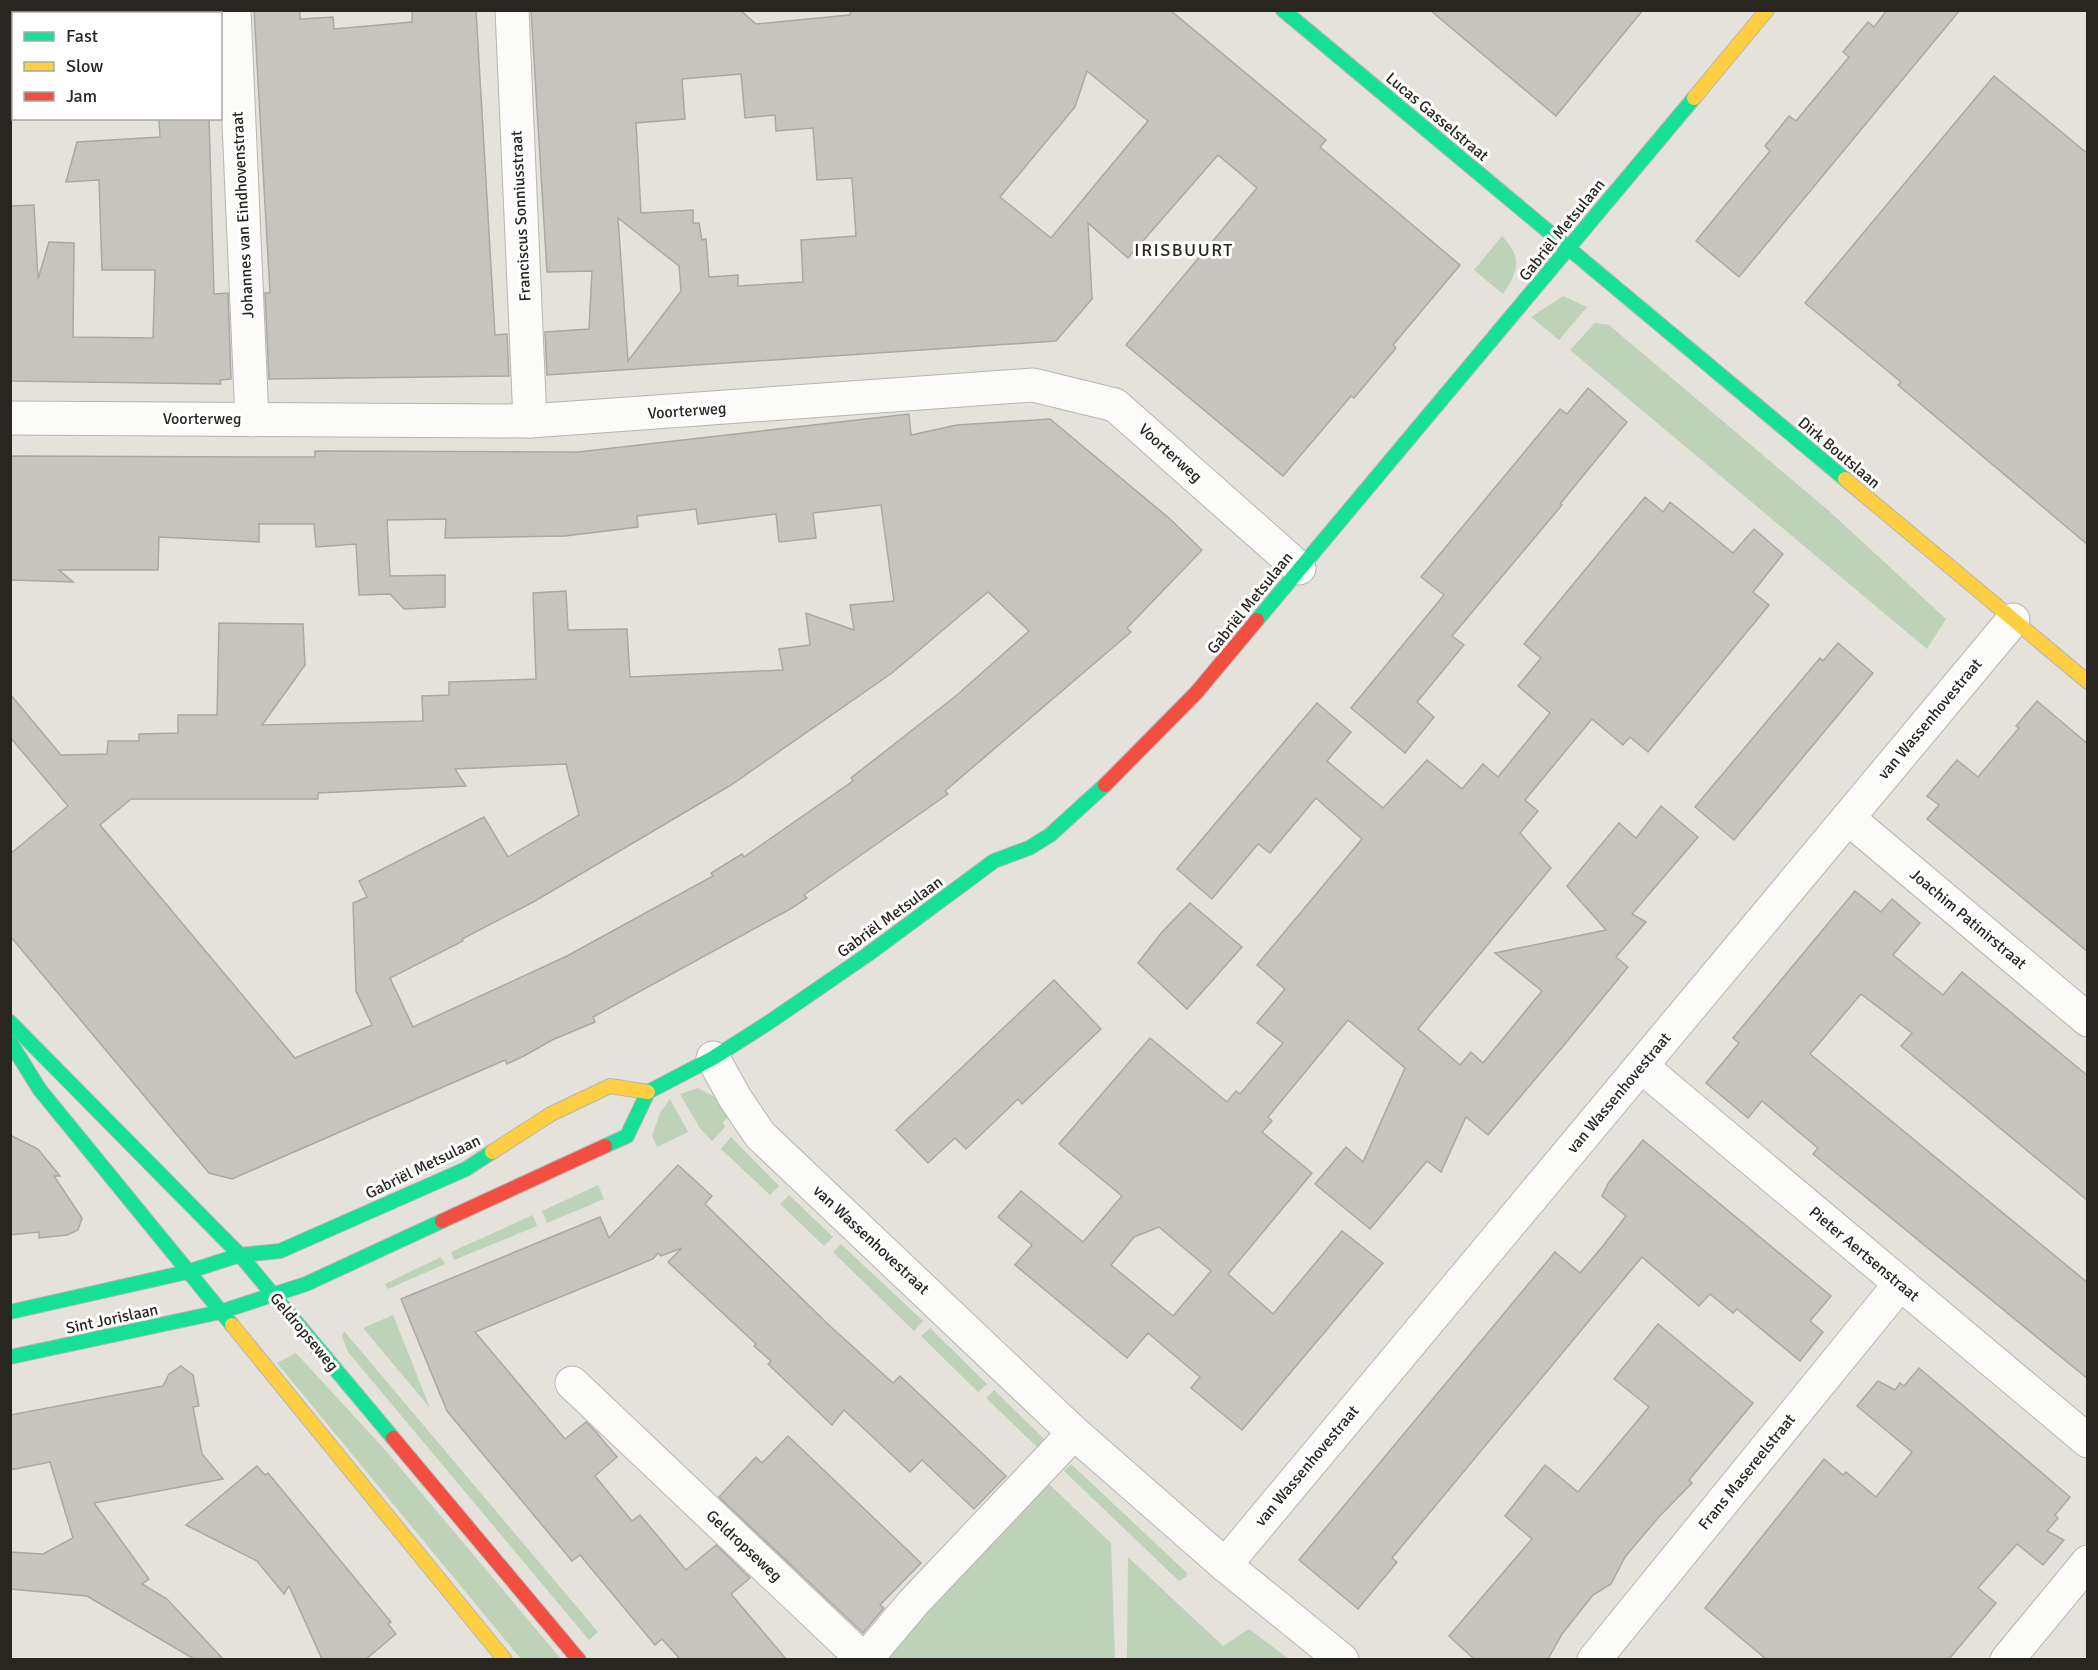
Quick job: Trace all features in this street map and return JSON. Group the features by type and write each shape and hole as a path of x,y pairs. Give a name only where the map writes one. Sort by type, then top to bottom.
{"street":[{"name":"Johannes van Eindhovenstraat","path":"234,10 252,420"},
{"name":"Franciscus Sonniusstraat","path":"512,10 530,421"},
{"name":"Lucas Gasselstraat","path":"1283,10 1569,249"},
{"name":"Gabriël Metsulaan","path":"188,1272 240,1255 280,1251 391,1203 466,1169 552,1114 610,1086 648,1092 712,1058 867,955 994,861 1029,848 1050,835 1196,693 1269,610 1299,568 1569,249 1767,10"},
{"name":"Dirk Boutslaan","path":"1569,249 2088,682"},
{"name":"Voorterweg","path":"10,418 530,421 1034,386 1115,405 1299,568"},
{"name":"van Wassenhovestraat","path":"1225,1565 2013,620"},
{"name":"Joachim Patinirstraat","path":"1848,818 2088,1020"},
{"name":"Geldropseweg","path":"10,1022 240,1255 579,1659"},
{"path":"10,1042 40,1090 505,1659"},
{"name":"van Wassenhovestraat","path":"712,1058 760,1135 1074,1433 1225,1565 1342,1659"},
{"name":"Pieter Aertsenstraat","path":"1641,1066 2088,1441"},
{"path":"272,1294 306,1284 627,1136 648,1092"},
{"name":"Sint Jorislaan","path":"10,1312 188,1272"},
{"name":"Frans Masereelstraat","path":"1594,1659 1900,1284"},
{"name":"Sint Jorislaan","path":"10,1357 220,1312 272,1294"},
{"name":"Geldropseweg","path":"572,1383 865,1659"},
{"path":"865,1659 913,1604 1074,1433"},
{"path":"2007,1659 2088,1562"}],"green space":[{"path":"1502,236 1513,251 1516,264 1512,278 1503,294 1474,270"},
{"path":"1563,296 1587,307 1559,340 1531,317"},
{"path":"1595,323 1609,325 1829,511 1946,619 1927,649 1570,350"},
{"path":"698,1088 719,1099 730,1115 723,1122 725,1127 712,1141 699,1127 680,1094"},
{"path":"670,1099 688,1132 657,1147 652,1136 660,1113"},
{"path":"731,1137 779,1186 770,1195 721,1149"},
{"path":"598,1185 604,1199 547,1223 542,1211"},
{"path":"789,1195 833,1237 824,1246 780,1204"},
{"path":"533,1215 537,1226 454,1260 451,1252"},
{"path":"841,1244 923,1321 914,1331 833,1252"},
{"path":"441,1257 445,1264 388,1289 385,1284"},
{"path":"393,1315 430,1408 363,1328"},
{"path":"930,1328 987,1384 978,1392 921,1336"},
{"path":"344,1331 598,1632 589,1640 348,1352 342,1336"},
{"path":"296,1353 387,1452 561,1659 521,1659 277,1363"},
{"path":"994,1390 1044,1439 1037,1447 986,1398"},
{"path":"1071,1464 1187,1573 1186,1577 1179,1581 1064,1471"},
{"path":"1048,1483 1111,1543 1115,1659 884,1660"},
{"path":"1128,1557 1223,1646 1249,1629 1289,1659 1127,1659"}],"building":[{"path":"254,10 300,10 300,19 333,17 334,29 412,22 412,10 476,10 495,335 507,334 509,376 269,379 265,293 270,293"},
{"path":"531,10 740,10 756,24 849,15 853,10 1170,10 1326,140 1320,147 1460,265 1393,345 1396,348 1354,398 1351,396 1283,476 1126,345 1257,188 1218,155 1128,258 1088,223 1092,299 1056,341 547,375 545,332 589,329 592,271 547,272","holes":["1087,71 1148,121 1051,238 1000,197 1075,107","741,74 745,118 775,115 776,131 813,128 817,180 852,178 856,236 801,240 803,282 738,286 738,275 709,277 706,239 702,240 699,223 693,223 693,210 641,213 636,123 685,119 682,79","618,218 679,266 681,291 628,361"]},
{"path":"1430,10 1643,10 1556,116"},
{"path":"1887,10 1960,10 1739,277 1696,241 1770,151 1765,146 1789,116 1796,121 1849,57 1843,52 1868,22 1874,27"},
{"path":"1994,76 2088,154 2088,545 1898,385 1901,382 1805,303"},
{"path":"159,120 209,120 214,294 228,293 231,379 220,380 221,384 10,381 10,206 34,205 38,279 49,242 74,243 73,337 153,338 155,270 102,270 99,180 66,182 77,142 160,137"},
{"path":"1588,388 1627,422 1560,504 1562,505 1452,636 1464,645 1417,702 1434,717 1405,753 1351,708 1444,595 1421,577 1560,409 1567,414"},
{"path":"909,414 911,435 957,425 1050,419 1170,519 1202,550 1127,628 1131,632 945,791 948,794 804,895 807,898 792,908 593,1017 595,1022 552,1040 507,1064 505,1060 232,1179 209,1173 10,936 10,854 68,806 10,737 10,694 61,755 107,754 108,741 139,741 139,734 178,733 178,715 217,715 219,623 303,624 305,665 262,725 423,721 422,696 449,695 449,682 536,679 533,593 566,591 568,630 627,629 630,677 783,670 779,649 810,645 806,613 854,630 850,605 894,601 881,505 813,513 816,538 779,542 776,514 698,524 696,509 637,516 638,527 565,536 445,538 446,519 387,520 390,576 445,575 445,607 404,609 390,594 359,595 356,544 316,547 314,524 259,524 259,542 159,537 158,570 59,570 73,582 10,580 10,456 315,457 315,451 578,452","holes":["988,592 1029,631 957,695 851,778 853,781 744,857 742,854 711,873 713,876 567,956 413,1027 390,978 535,901 731,785 892,673","566,764 579,815 508,857 484,817 359,881 367,897 353,903 356,991 372,1025 295,1058 100,825 131,799 318,799 318,793 466,786 455,769"]},
{"path":"1645,497 1663,512 1670,502 1733,553 1754,529 1783,554 1753,592 1769,605 1648,752 1630,737 1623,745 1592,719 1525,800 1538,811 1520,833 1551,868 1418,1029 1460,1065 1471,1052 1483,1063 1542,991 1495,953 1606,930 1567,886 1619,823 1636,838 1661,806 1698,837 1632,914 1646,922 1616,957 1628,967 1488,1135 1466,1117 1441,1172 1427,1161 1370,1229 1315,1184 1346,1147 1363,1162 1405,1068 1348,1020 1268,1117 1272,1121 1262,1132 1312,1173 1228,1274 1273,1314 1342,1231 1383,1263 1242,1430 1191,1388 1200,1377 1148,1333 1127,1358 1015,1265 1032,1245 998,1217 1021,1191 1083,1242 1122,1196 1059,1144 1150,1038 1227,1102 1236,1091 1240,1094 1283,1043 1257,1023 1285,989 1257,965 1362,839 1316,798 1270,853 1258,844 1212,899 1177,869 1317,703 1351,732 1327,761 1383,808 1427,760 1462,789 1483,764 1498,777 1550,713 1518,686 1541,658 1524,644","holes":["1159,1227 1211,1271 1173,1316 1111,1265 1134,1237"]},
{"path":"1838,643 1873,673 1734,840 1695,807 1820,658 1823,661"},
{"path":"2037,701 2088,744 2088,952 1927,819 1939,805 1927,796 1957,760 1978,777 2019,728 2016,726"},
{"path":"1855,891 1881,912 1892,899 1920,923 1893,955 1943,995 1962,972 2088,1076 2088,1201 1901,1046 1912,1033 1861,994 1810,1054 2088,1283 2088,1379 1813,1154 1818,1148 1762,1101 1748,1118 1706,1083 1739,1043 1733,1038"},
{"path":"1190,903 1242,947 1187,1009 1138,963 1162,932"},
{"path":"1054,980 1101,1029 1022,1104 1018,1099 966,1149 955,1138 928,1163 896,1130"},
{"path":"10,1135 38,1149 60,1176 54,1176 82,1218 78,1230 67,1235 39,1238 39,1232 10,1235"},
{"path":"1643,1140 1831,1296 1810,1321 1823,1332 1800,1361 1737,1309 1733,1313 1710,1294 1699,1306 1642,1257 1392,1558 1397,1562 1358,1609 1299,1560 1555,1252 1580,1273 1602,1247 1626,1216 1602,1196 1609,1182"},
{"path":"678,1165 712,1196 705,1204 831,1327 893,1383 900,1376 1006,1476 974,1509 922,1460 910,1472 844,1410 832,1425 768,1364 771,1361 754,1346 756,1344 668,1262 682,1248 661,1256 658,1253 653,1259 475,1332 565,1439 586,1422 596,1432 617,1457 595,1476 632,1521 640,1515 686,1570 716,1545 750,1578 731,1594 786,1659 680,1659 662,1639 655,1645 580,1555 572,1561 447,1411 401,1299 600,1217 609,1238"},
{"path":"1658,1324 1753,1403 1689,1480 1692,1483 1625,1557 1611,1584 1593,1595 1562,1634 1548,1659 1474,1659 1449,1636 1532,1539 1505,1516 1545,1465 1578,1492 1649,1407 1614,1379"},
{"path":"181,1366 193,1375 199,1406 193,1407 202,1454 223,1479 94,1503 149,1579 142,1584 167,1599 223,1659 194,1659 87,1596 10,1589 10,1552 43,1554 73,1538 50,1462 10,1470 10,1415 163,1386 169,1374"},
{"path":"1919,1368 2070,1497 2055,1515 2058,1518 2047,1531 2064,1540 2043,1565 2017,1544 1978,1588 1996,1603 1949,1659 1766,1659 1705,1608 1824,1459 1843,1475 1846,1472 1876,1497 1912,1452 1857,1406 1878,1381 1895,1390 1900,1383 1904,1386"},
{"path":"788,1436 921,1563 880,1605 884,1608 863,1633 719,1497 756,1457 762,1463"},
{"path":"257,1466 265,1475 268,1473 391,1622 388,1624 396,1634 366,1659 322,1659 289,1586 284,1594 257,1561 186,1525"}],"traffic: fast":[{"path":"1283,10 1845,479"},
{"path":"1257,620 1694,98"},
{"path":"605,1146 627,1136 648,1092 713,1058 768,1023 867,955 994,861 1029,848 1050,835 1105,785"},
{"path":"10,1022 240,1255 393,1438"},
{"path":"10,1042 40,1090 232,1325"},
{"path":"10,1312 187,1272 240,1255 280,1251 466,1169 492,1152"},
{"path":"10,1357 220,1312 306,1284 442,1221"}],"traffic: slow":[{"path":"1694,98 1767,10"},
{"path":"1845,479 2088,682"},
{"path":"492,1152 551,1114 610,1086 648,1092"},
{"path":"232,1325 505,1660"}],"traffic: jam":[{"path":"1105,785 1196,693 1257,620"},
{"path":"442,1221 605,1146"},
{"path":"393,1438 579,1660"}],"district":[{"name":"IRISBUURT","path":"1184,250"}]}
